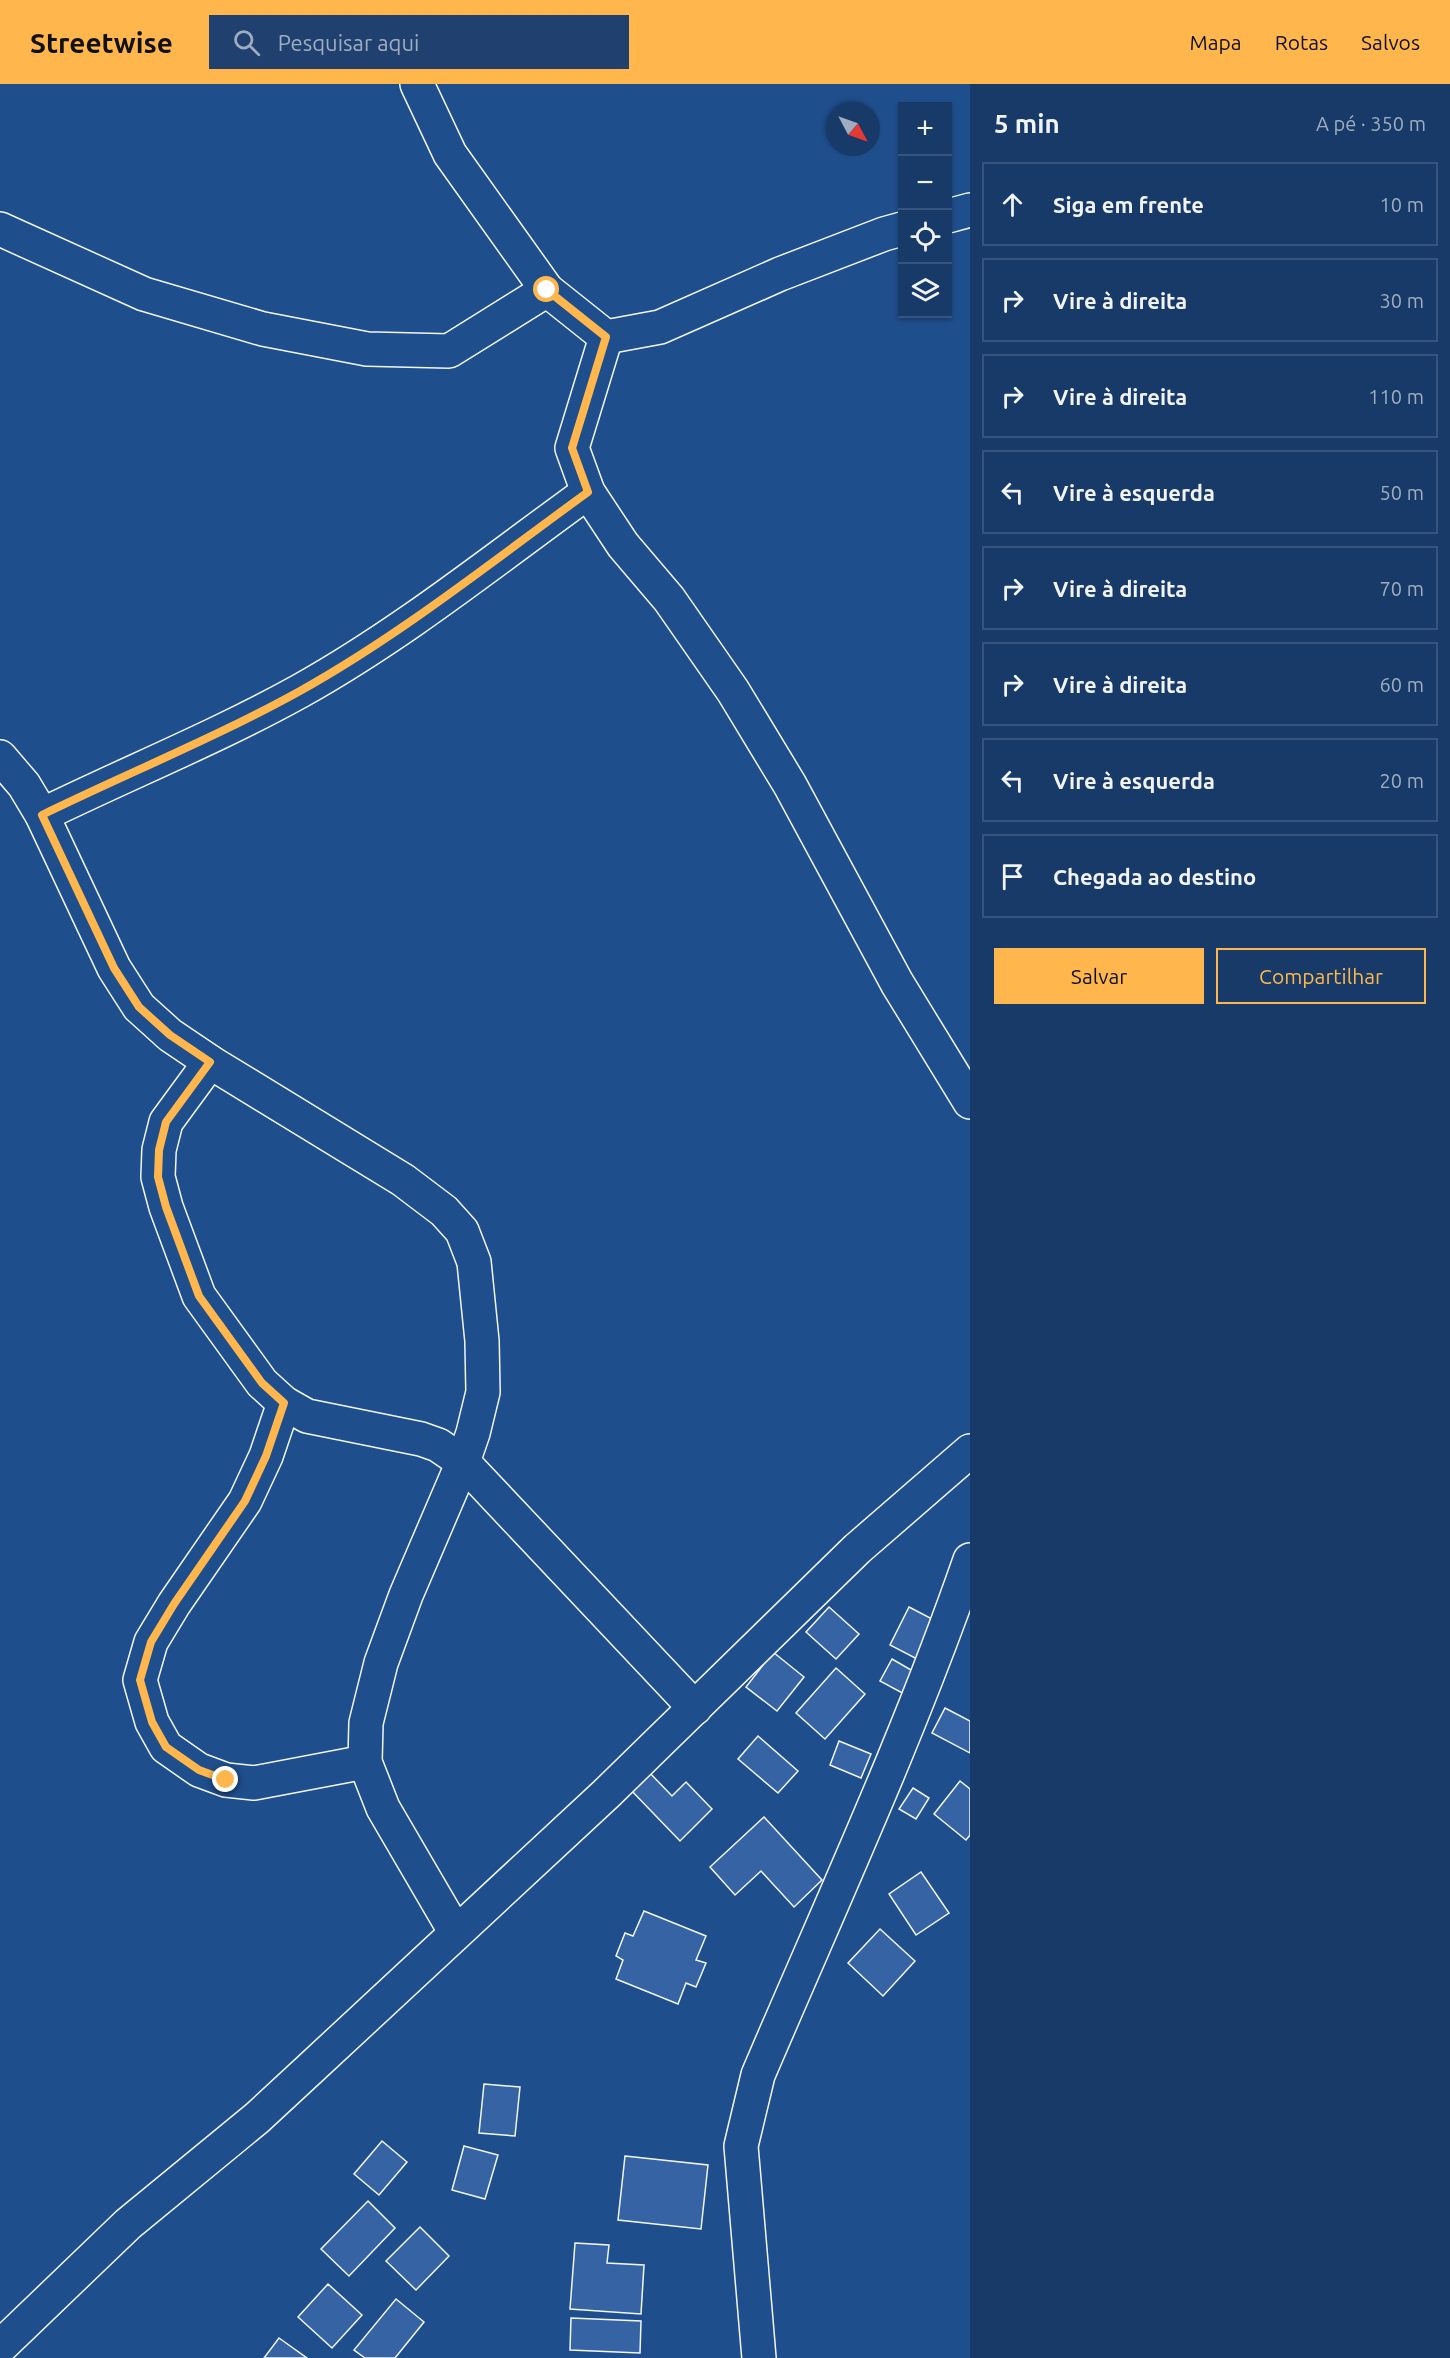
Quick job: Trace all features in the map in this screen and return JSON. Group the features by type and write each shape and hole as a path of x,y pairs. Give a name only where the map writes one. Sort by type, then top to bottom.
{"street":[{"path":"417,84 450,154 547,290 606,337 660,327 780,274 898,230"},
{"path":"952,215 970,210"},
{"path":"0,229 144,294 263,329 367,349 449,351 547,290"},
{"path":"606,337 572,448 588,492 623,545 669,599 733,691 790,785 897,983 970,1102"},
{"path":"42,815 216,734 301,690 404,626 588,492"},
{"path":"0,757 24,785 42,815 114,968 139,1007 170,1035 210,1062 403,1180 444,1211 462,1231 476,1273 482,1341 483,1392 463,1462 406,1596 381,1663 366,1723 365,1762 383,1808 456,1933"},
{"path":"210,1062 166,1122 159,1150 158,1177 169,1217 199,1296 262,1383 284,1403 307,1416 421,1439 438,1445 463,1462 695,1707"},
{"path":"284,1403 266,1456 245,1501 174,1604 151,1642 140,1680 152,1722 166,1747 199,1770 226,1780 254,1783 365,1762"},
{"path":"0,2348 128,2224 257,2118 606,1794 857,1549 970,1451"},
{"path":"759,2358 741,2146 748,2109 758,2075 843,1882 943,1638 970,1560"}],"building":[{"path":"829,1607 859,1634 836,1659 806,1632"},
{"path":"909,1607 936,1621 917,1659 890,1645"},
{"path":"773,1652 804,1677 777,1711 746,1687"},
{"path":"892,1659 918,1674 906,1695 880,1681"},
{"path":"836,1668 865,1694 825,1739 796,1713"},
{"path":"945,1708 970,1721 970,1753 932,1733"},
{"path":"758,1736 798,1771 778,1793 738,1759"},
{"path":"839,1741 871,1754 861,1778 830,1765"},
{"path":"646,1769 672,1796 686,1782 712,1809 680,1841 628,1787"},
{"path":"960,1781 970,1789 970,1835 966,1840 934,1814"},
{"path":"913,1788 929,1798 916,1819 899,1809"},
{"path":"764,1817 822,1880 794,1907 761,1871 735,1895 710,1867"},
{"path":"921,1872 949,1913 916,1935 889,1894"},
{"path":"644,1911 706,1936 696,1960 706,1963 696,1987 686,1983 678,2004 616,1979 623,1960 616,1956 625,1933 633,1936"},
{"path":"880,1929 915,1961 883,1996 848,1963"},
{"path":"484,2084 520,2087 515,2136 479,2133"},
{"path":"382,2141 407,2162 379,2195 354,2174"},
{"path":"464,2146 498,2155 485,2199 452,2190"},
{"path":"625,2156 708,2165 701,2229 618,2220"},
{"path":"368,2201 395,2228 349,2276 321,2249"},
{"path":"420,2227 449,2256 416,2290 386,2261"},
{"path":"575,2243 609,2245 607,2263 644,2265 641,2314 570,2309"},
{"path":"328,2284 362,2315 332,2348 298,2317"},
{"path":"396,2299 424,2322 395,2358 365,2358 354,2350"},
{"path":"571,2318 641,2321 640,2353 570,2350"},
{"path":"279,2338 307,2358 264,2358"}],"route":[{"path":"226,1780 199,1770 166,1747 152,1722 140,1680 151,1642 174,1604 245,1501 266,1456 284,1403 262,1383 199,1296 166,1207 158,1177 159,1150 166,1122 210,1062 170,1035 139,1007 114,968 42,815 216,734 301,690 404,626 588,492 572,448 606,337 547,290"}]}
